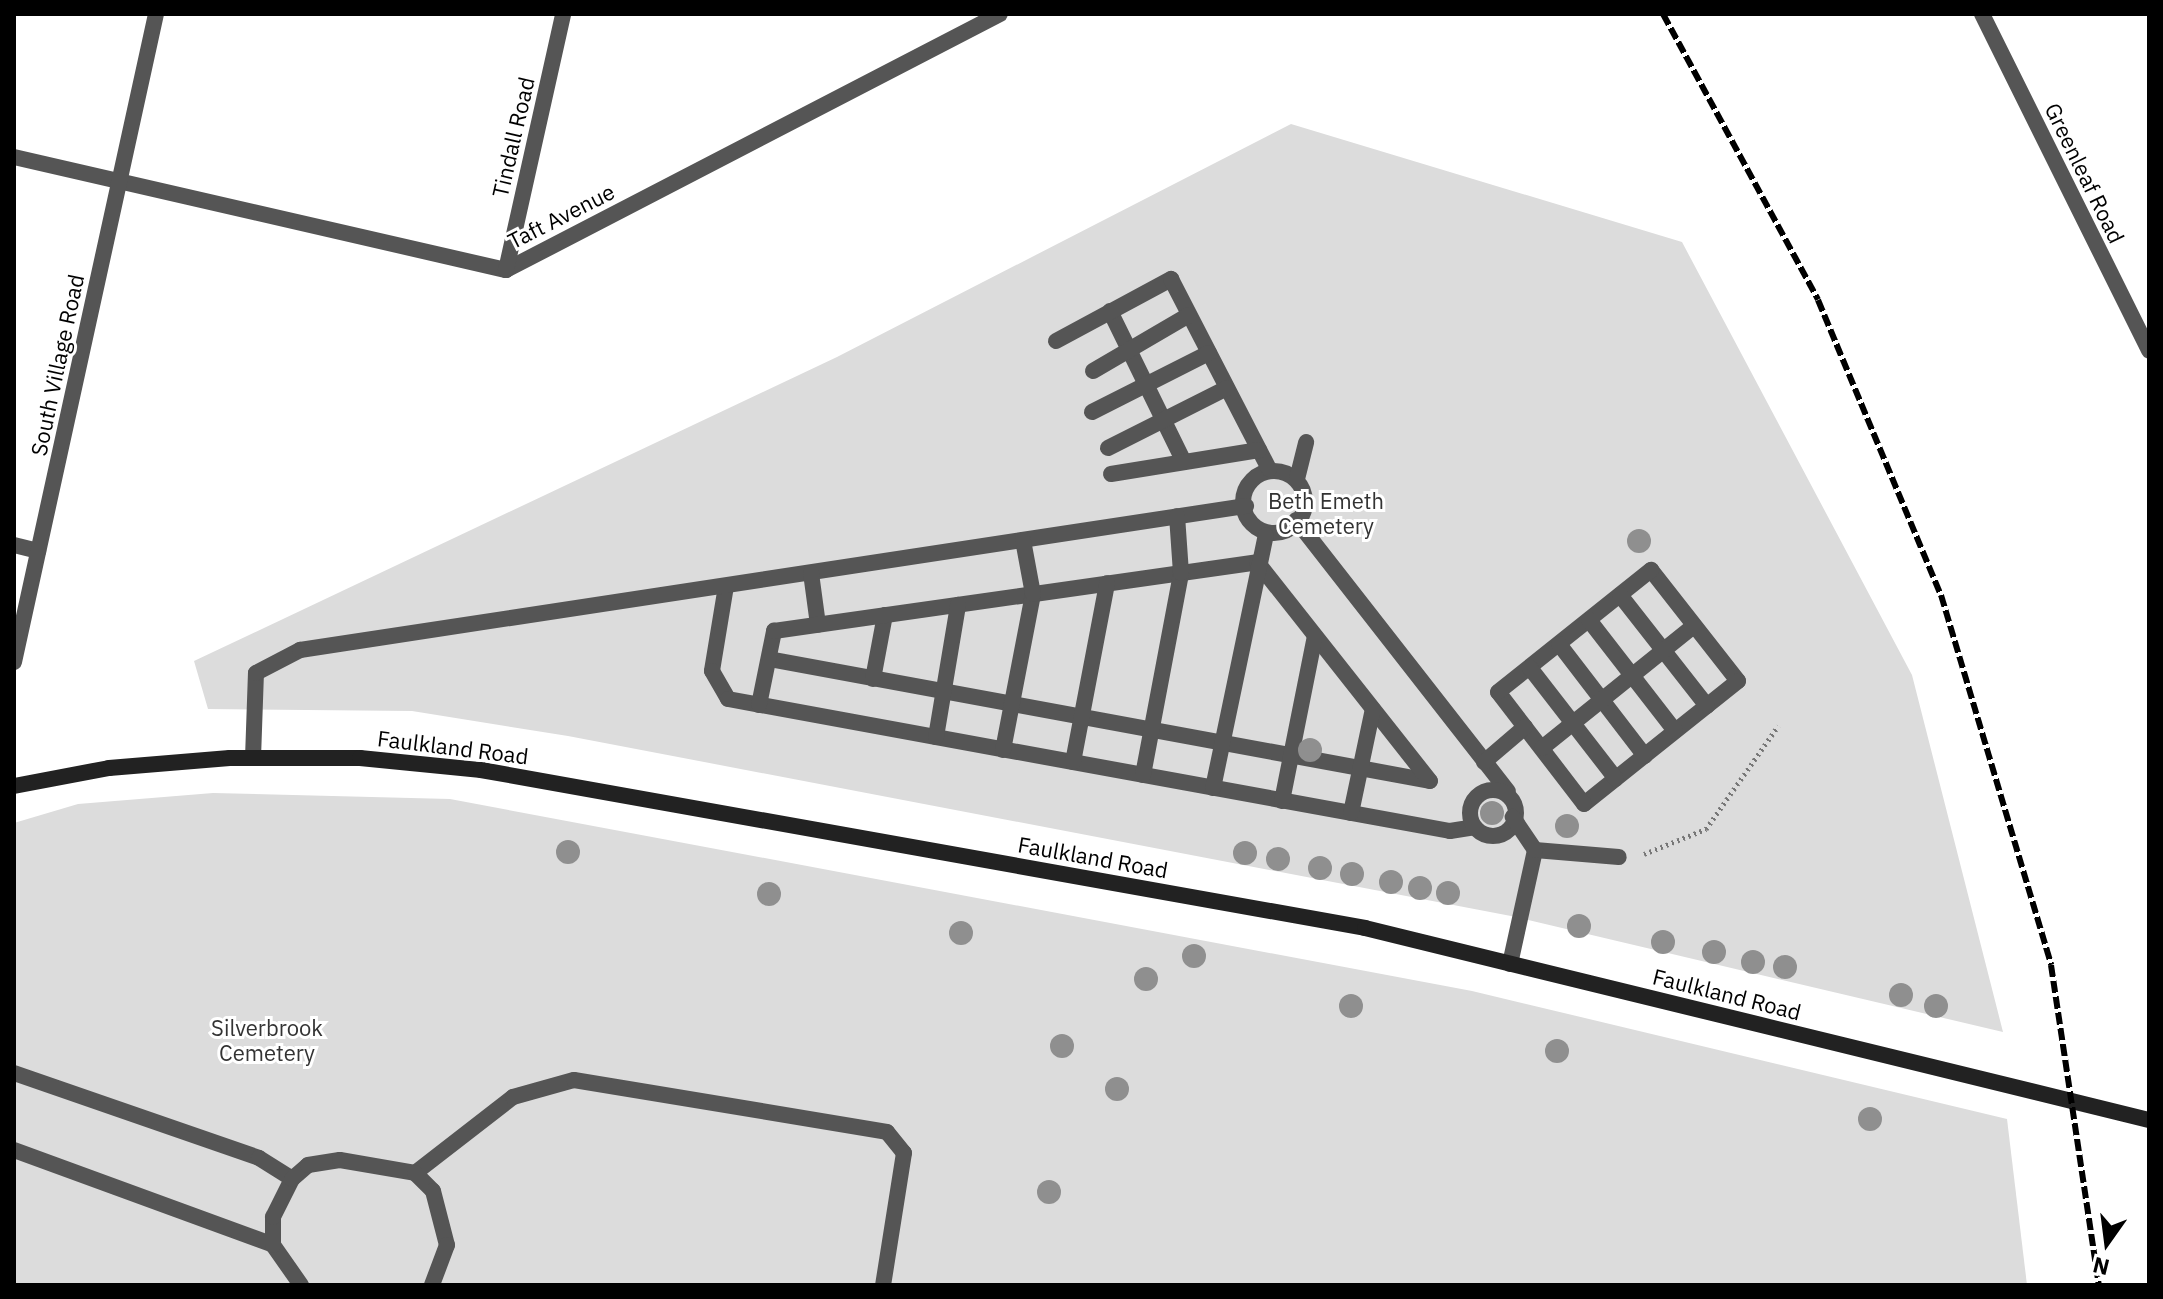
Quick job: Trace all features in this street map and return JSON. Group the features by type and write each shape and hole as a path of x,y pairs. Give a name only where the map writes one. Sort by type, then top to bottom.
{"main road":[{"name":"Faulkland Road","path":"14,786 109,768 253,758 360,758 589,788 1365,928 2149,1120"}],"street":[{"name":"South Village Road","path":"14,660 156,14"},
{"name":"Tindall Road","path":"506,270 563,14"},
{"name":"Taft Avenue","path":"14,157 506,270 1000,14"},
{"name":"Greenleaf Road","path":"1982,14 2149,351"},
{"path":"1056,341 1171,279 1269,469 1297,479"},
{"path":"1110,311 1184,462"},
{"path":"1093,371 1189,315"},
{"path":"1092,412 1209,353"},
{"path":"1108,448 1227,388"},
{"path":"1269,469 1250,489 1246,506 1254,530 1266,535 1284,533 1296,520 1302,500 1297,479 1306,442"},
{"path":"1111,474 1259,450"},
{"path":"253,758 251,690 269,661 300,650 1246,506"},
{"path":"1143,775 1181,573 1177,516"},
{"path":"1296,520 1508,791 1513,817 1535,850 1510,964"},
{"path":"1213,788 1257,562 1266,535"},
{"path":"1003,750 1033,594 1023,540"},
{"path":"14,545 37,555"},
{"path":"759,705 774,631 1257,562"},
{"path":"769,659 1430,781 1257,562"},
{"path":"1651,570 1738,681 1584,804 1498,692 1620,595 1651,570"},
{"path":"811,573 818,625"},
{"path":"1073,762 1107,583"},
{"path":"726,586 712,682 728,699 1450,831 1474,827 1497,838 1513,817"},
{"path":"1620,595 1707,706"},
{"path":"936,737 958,605"},
{"path":"873,679 885,615"},
{"path":"1589,620 1675,731"},
{"path":"1542,748 1694,626"},
{"path":"1282,801 1315,636"},
{"path":"1559,644 1645,756"},
{"path":"1530,668 1616,779"},
{"path":"1351,813 1373,709"},
{"path":"1484,762 1525,727"},
{"path":"1474,827 1484,791 1508,791"},
{"path":"1535,850 1619,857"},
{"path":"14,1073 259,1158 292,1179"},
{"path":"415,1173 513,1097 574,1080 887,1132 904,1153 883,1285"},
{"path":"14,1150 273,1245 301,1285"},
{"path":"273,1245 273,1217 292,1179 308,1165 340,1160 415,1173 433,1191 447,1228 432,1285"}],"path":[{"path":"1619,857 1662,851 1706,829 1778,726"}],"green space":[{"name":"Beth Emeth Cemetery","path":"1291,124 1682,242 1912,675 2003,1032 1511,916 568,736 412,711 208,709 194,661 837,357"},
{"name":"Silverbrook Cemetery","path":"213,793 450,799 1472,991 2007,1119 2027,1285 14,1285 14,823 78,804"}],"railway":[{"path":"1663,14 1818,300 1941,595 2051,965 2099,1285"}]}
